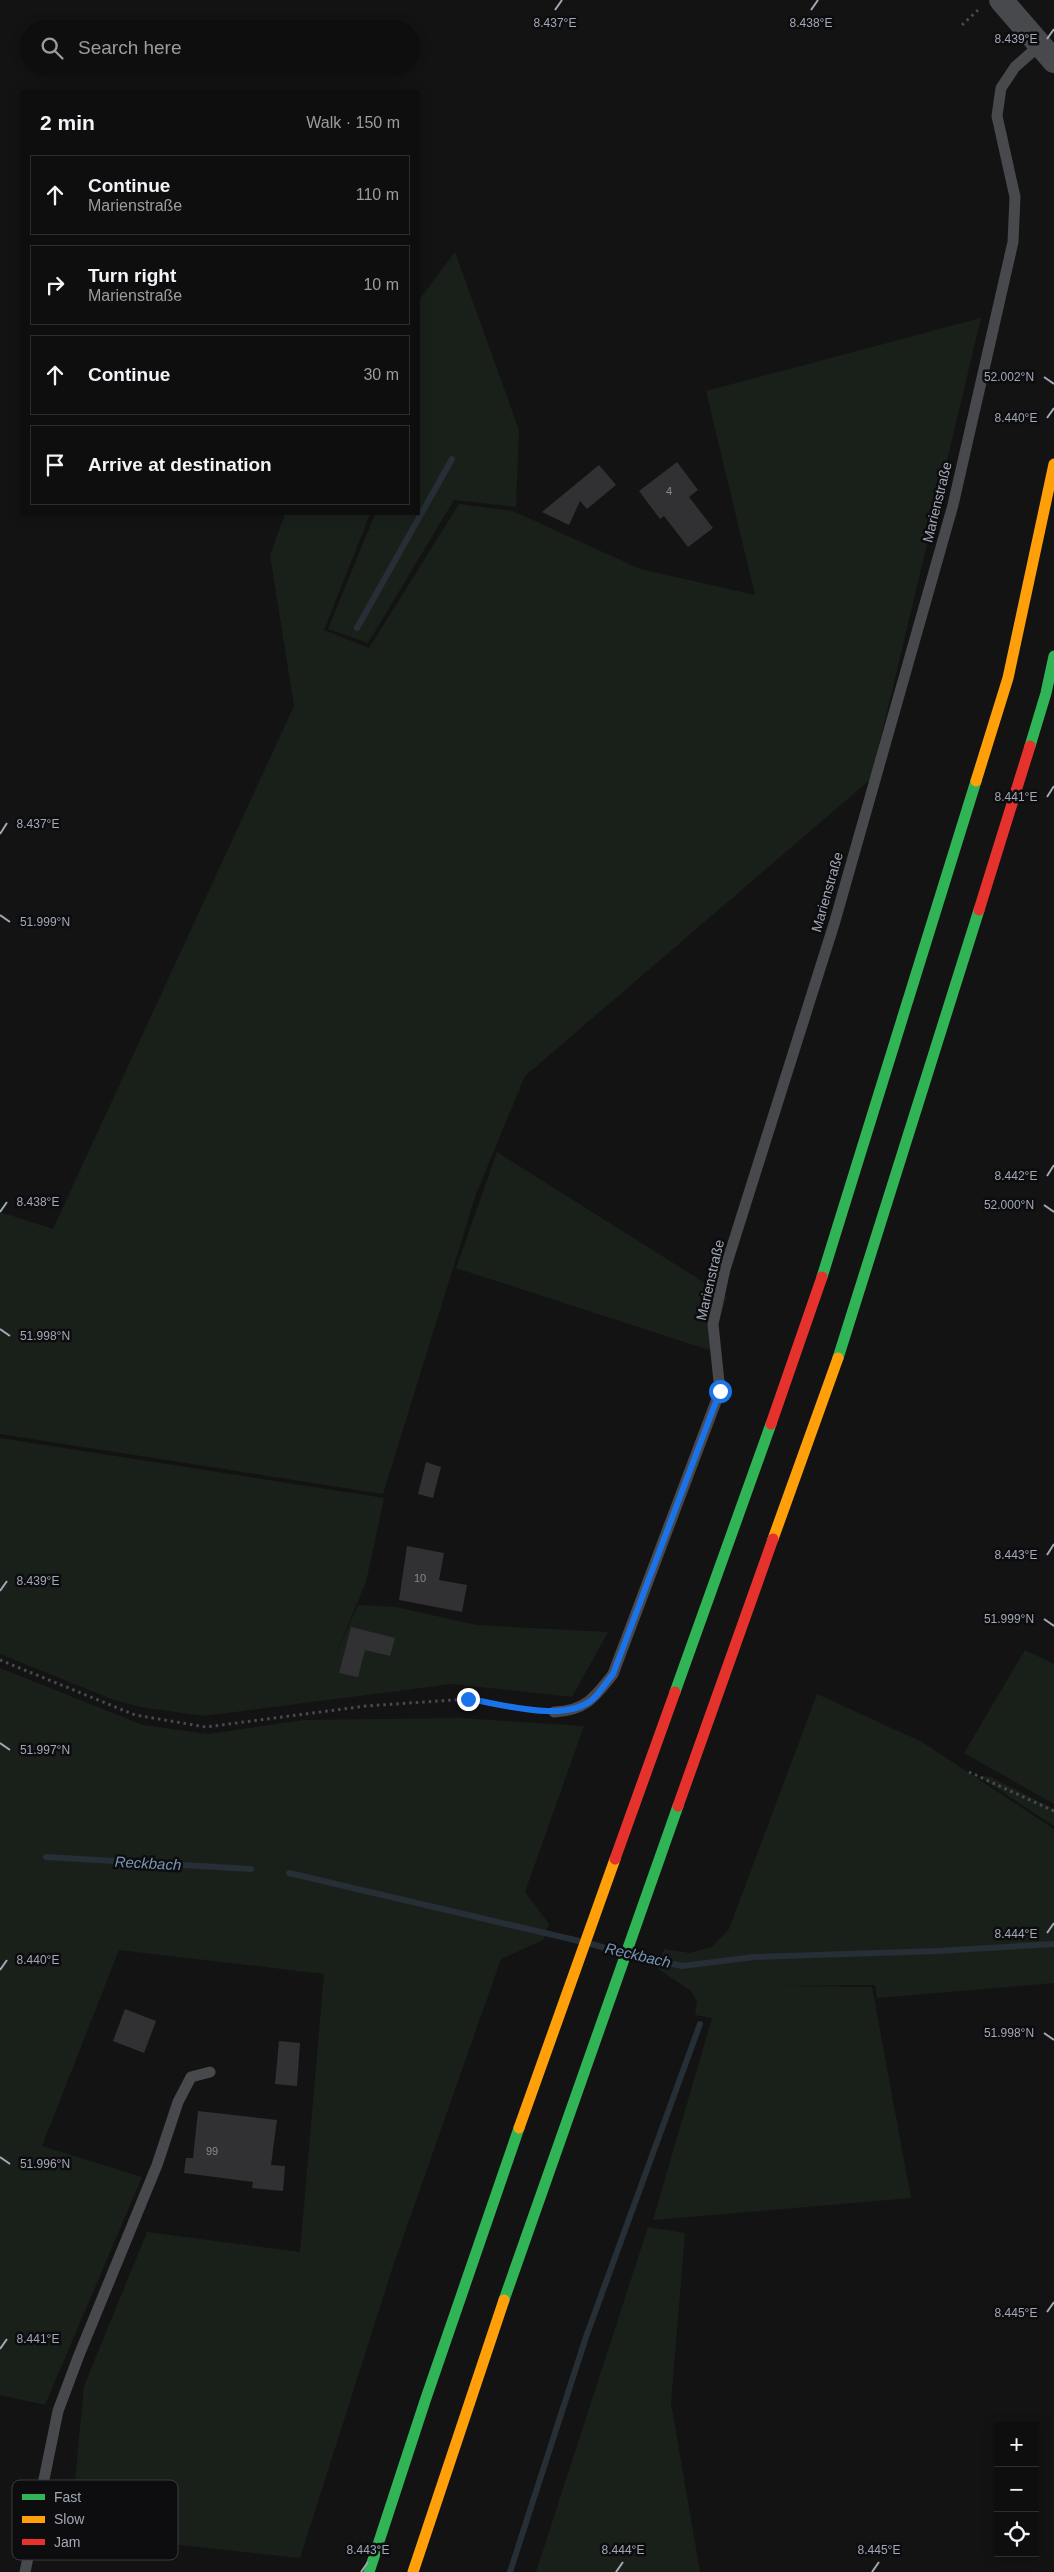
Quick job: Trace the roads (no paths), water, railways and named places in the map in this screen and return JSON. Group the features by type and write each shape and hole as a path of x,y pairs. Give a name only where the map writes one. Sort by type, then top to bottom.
{"highway":[{"path":"369,2572 424,2401 578,1962 809,1320 1008,678 1054,464"},
{"path":"414,2572 468,2406 617,1974 848,1332 1046,693 1054,656"}],"street":[{"path":"1001,0 1047,53"}],"lane":[{"name":"Marienstraße","path":"554,1712 569,1711 593,1699 613,1674 720,1391 713,1324 726,1269 835,921 919,629 953,505 1012,242 1016,197 996,116 1001,88 1015,67 1047,53"},
{"path":"44,2480 58,2411 157,2165 178,2102 191,2077 210,2072"}],"waterway":[{"path":"357,628 452,459"},
{"name":"Reckbach","path":"46,1857 251,1869"},
{"name":"Reckbach","path":"289,1873 579,1941"},
{"name":"Reckbach","path":"591,1944 620,1952"},
{"name":"Reckbach","path":"632,1955 682,1966 754,1957 937,1951 1054,1944"},
{"path":"510,2572 586,2337 700,2024"}]}
